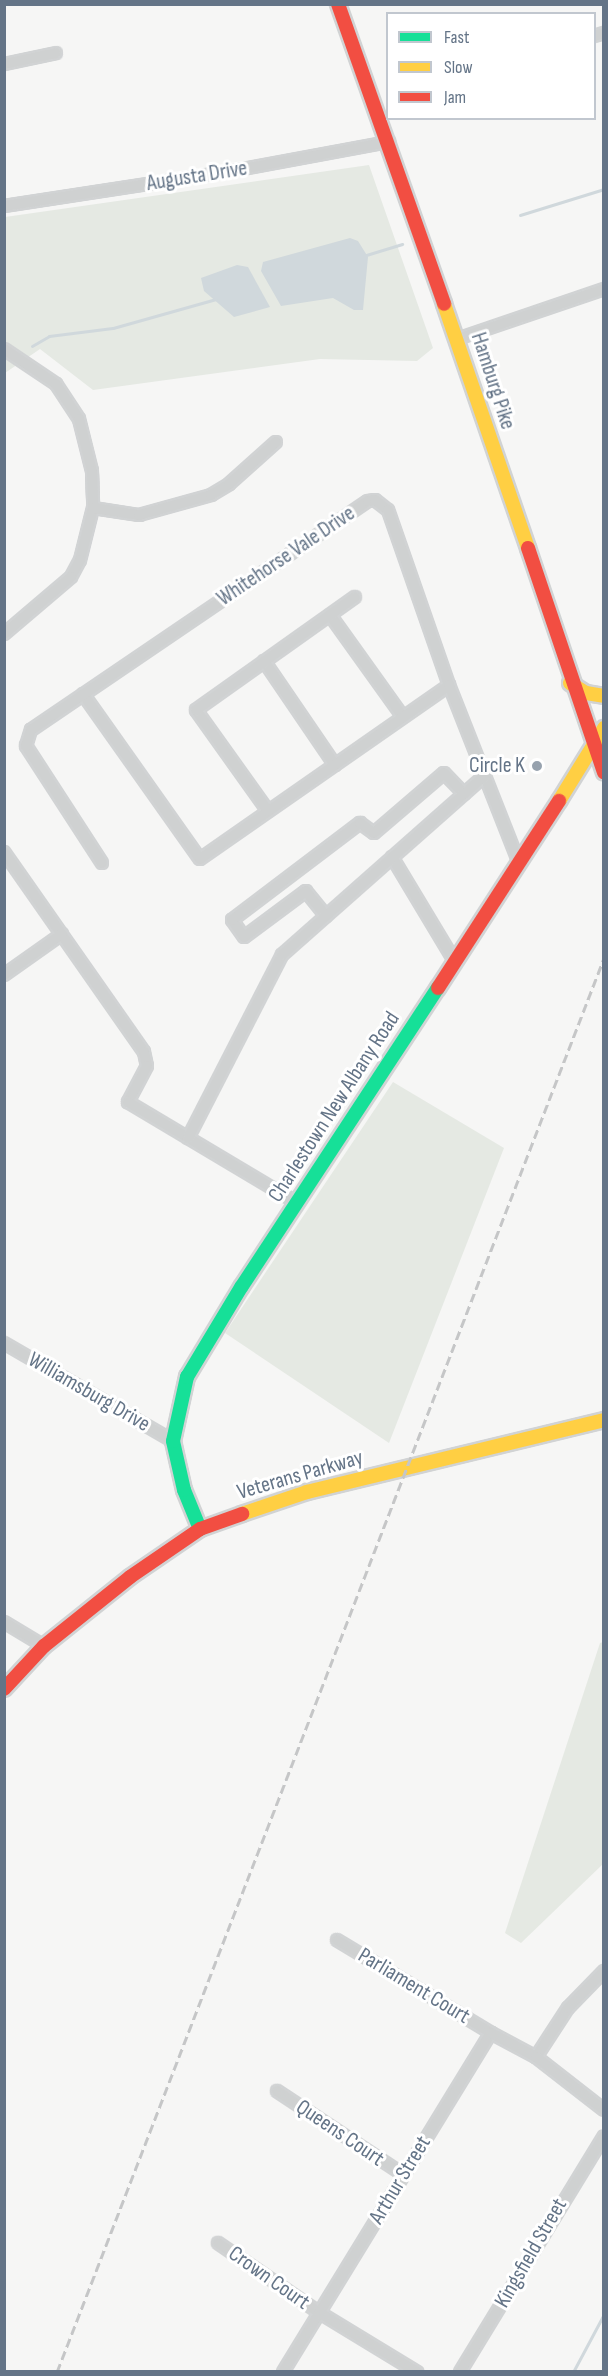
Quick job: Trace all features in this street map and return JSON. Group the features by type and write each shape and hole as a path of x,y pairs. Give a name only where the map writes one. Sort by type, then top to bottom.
{"main road":[{"name":"Hamburg Pike","path":"338,4 382,104 389,142 458,339 570,683 603,772"},
{"path":"570,683 586,693 603,696"},
{"name":"Charlestown New Albany Road","path":"200,1529 184,1490 173,1441 187,1377 296,1202 520,865 603,728"},
{"name":"Veterans Parkway","path":"44,1646 130,1577 200,1529 307,1492 603,1420"},
{"path":"4,1689 44,1646"}],"street":[{"path":"4,64 57,53"},
{"name":"Augusta Drive","path":"4,206 232,171 389,142"},
{"path":"458,339 603,290"},
{"path":"4,349 56,384 79,419 92,471 93,508 86,540 71,577 4,634"},
{"path":"93,508 139,515 211,495 229,484 276,442"},
{"name":"Whitehorse Vale Drive","path":"102,863 26,746 31,730 368,501 375,500 388,510 449,685 520,865"},
{"path":"268,811 196,710 355,597"},
{"path":"330,615 403,717"},
{"path":"264,661 335,765"},
{"path":"83,694 200,859 449,685"},
{"path":"326,916 306,891 244,936 232,920 360,823 374,833 444,772 464,794"},
{"path":"188,1138 282,955 484,776"},
{"path":"4,852 147,1058 128,1102 296,1202"},
{"path":"392,857 455,962"},
{"path":"4,975 62,934"},
{"name":"Williamsburg Drive","path":"4,1342 173,1441"},
{"path":"4,1622 44,1646"},
{"name":"Parliament Court","path":"337,1940 491,2032"},
{"path":"536,2057 568,2008 603,1971"},
{"path":"491,2032 536,2057 603,2110"},
{"name":"Arthur Street","path":"283,2372 491,2032"},
{"name":"Queens Court","path":"277,2091 404,2175"},
{"name":"Kingsfield Street","path":"460,2372 552,2216 603,2136"},
{"name":"Crown Court","path":"218,2243 320,2313 417,2372"}],"shaded area":[{"path":"369,165 433,348 417,361 320,359 93,390 40,349 5,373 5,217"},
{"path":"350,238 358,241 368,257 363,310 354,310 333,298 281,306 261,271 263,262"},
{"path":"237,265 248,267 270,307 234,317 204,291 201,278"},
{"path":"393,1082 504,1148 389,1443 225,1333"},
{"path":"603,1642 603,1864 521,1943 505,1933 600,1643"}],"waterway":[{"path":"520,215 604,189"},
{"path":"363,256 402,244"},
{"path":"32,346 49,336 113,328 216,299"},
{"path":"573,2372 604,2314"}],"railway":[{"path":"57,2372 604,958"}],"traffic: fast":[{"path":"200,1529 184,1490 173,1441 187,1377 242,1286 438,988"}],"traffic: slow":[{"path":"444,304 528,548"},
{"path":"570,683 586,693 604,696"},
{"path":"559,801 604,728"},
{"path":"242,1514 307,1492 604,1420"}],"traffic: jam":[{"path":"338,4 444,304"},
{"path":"528,548 604,772"},
{"path":"438,988 559,801"},
{"path":"4,1689 44,1646 130,1577 200,1529 242,1514"}],"place":[{"name":"Circle K","path":"537,766"}]}
